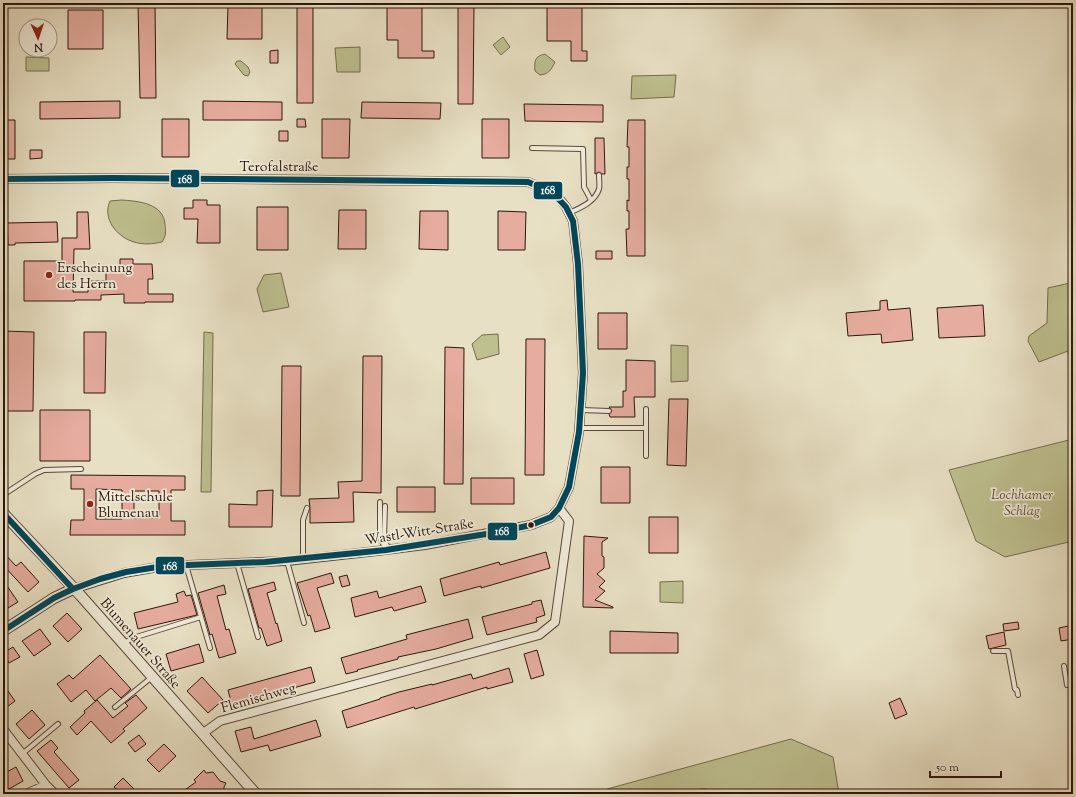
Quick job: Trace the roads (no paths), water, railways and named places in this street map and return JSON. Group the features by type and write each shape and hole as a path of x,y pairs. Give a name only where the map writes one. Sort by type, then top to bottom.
{"street":[{"name":"Terofalstraße","path":"3,179 114,178 494,181 528,182 552,192"},
{"name":"Wastl-Witt-Straße","path":"73,588 124,572 164,566 237,564 388,550 454,540 531,525 551,517 559,508 569,487 580,428 583,373 578,270 573,221 558,197 552,192"},
{"name":"Flemischweg","path":"202,734 220,721 538,635 555,622 569,521 559,508"},
{"name":"Blumenauer Straße","path":"3,513 123,643 251,792"},
{"path":"3,631 73,588"},
{"path":"3,729 46,785 55,794"},
{"path":"26,794 46,785"}],"lane":[{"path":"532,148 583,149 584,187 591,200"},
{"path":"569,213 585,205 591,200 598,189 600,176"},
{"path":"646,409 646,456"},
{"path":"582,410 609,411"},
{"path":"580,428 646,428"},
{"path":"3,495 34,474 44,470 81,469"},
{"path":"380,502 380,537 388,550"},
{"path":"385,506 384,539 388,550"},
{"path":"303,559 303,517 307,508"},
{"path":"287,560 304,622"},
{"path":"237,564 258,637"},
{"path":"186,565 210,648"},
{"path":"123,643 133,638 201,617"},
{"path":"993,651 1008,651 1015,689 1017,690 1018,695"},
{"path":"1064,666 1067,685"},
{"path":"115,707 152,676"},
{"path":"22,754 58,724"}],"water":[{"path":"701,789 707,789 710,791 710,794 692,794"}],"place":[{"name":"Erscheinung des Herrn","path":"49,275"},
{"name":"Mittelschule Blumenau","path":"90,504"}],"park label":[{"name":"Lochhamer Schlag","path":"1022,502"}]}
